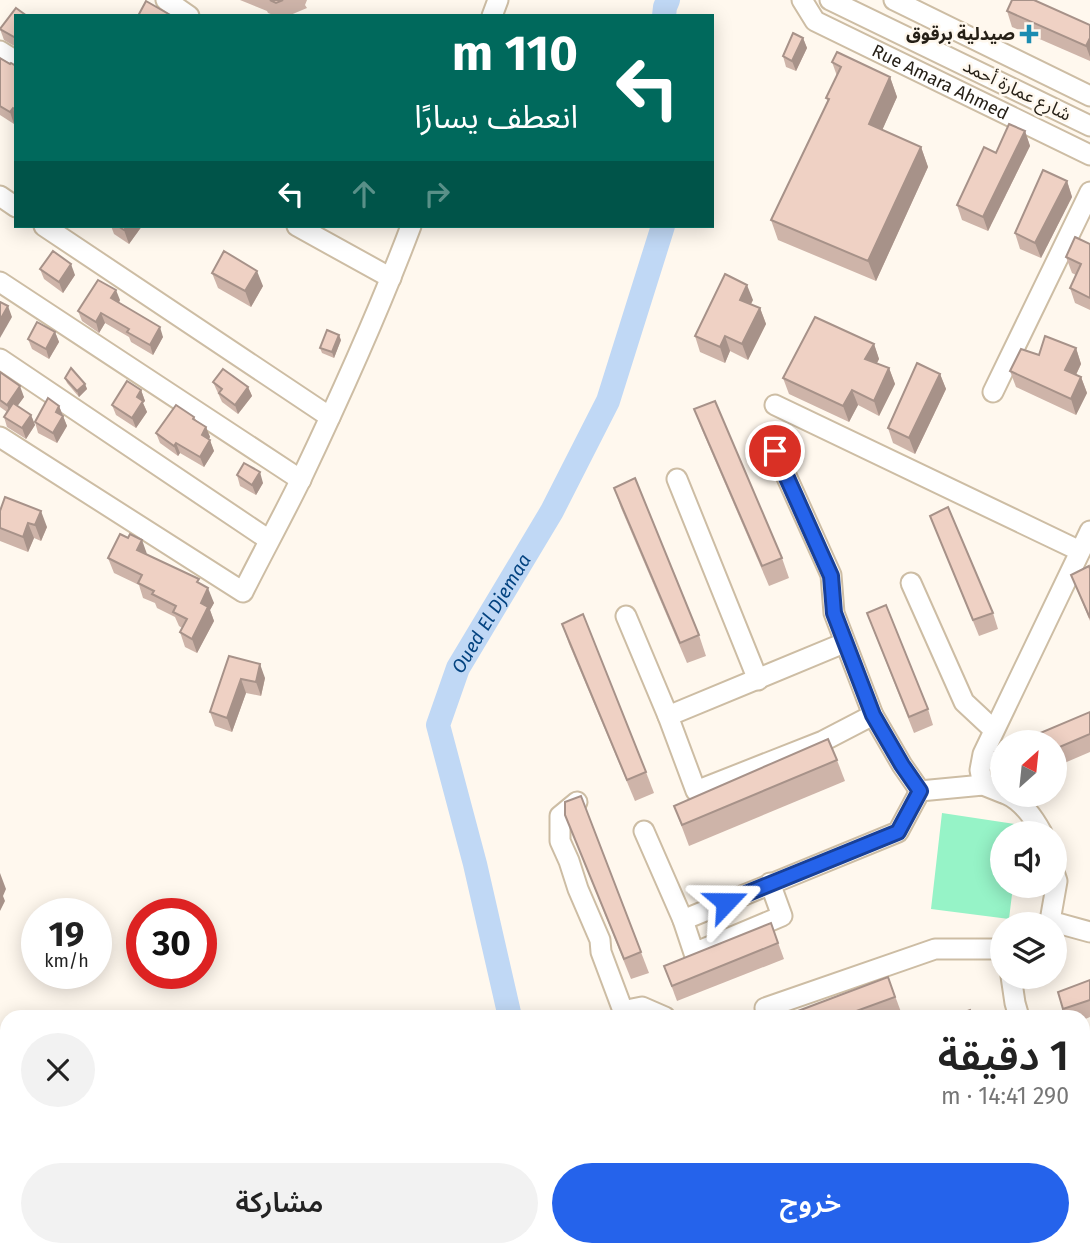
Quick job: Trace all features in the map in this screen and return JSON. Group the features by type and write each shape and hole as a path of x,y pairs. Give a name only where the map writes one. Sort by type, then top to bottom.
{"street":[{"path":"166,0 186,14"},
{"name":"Rue Amara Ahmed","path":"802,0 815,21 1090,155"},
{"name":"شارع عمارة أحمد","path":"830,0 1090,125"},
{"path":"894,0 1090,96"},
{"path":"993,392 1090,192"},
{"path":"47,228 330,417"},
{"path":"302,228 391,278"},
{"path":"0,437 243,593 330,417 410,228"},
{"path":"0,282 301,480"},
{"path":"0,359 269,540"},
{"path":"775,405 1087,539 994,730 964,702 911,583"},
{"path":"775,451 831,576 834,613 873,715 920,791"},
{"path":"677,479 758,680"},
{"path":"626,616 696,791 822,741 873,715"},
{"path":"668,716 845,643"},
{"path":"983,785 980,770 990,739"},
{"path":"920,791 983,785 990,788"},
{"path":"683,920 898,832 920,791"},
{"path":"577,802 561,816 560,841 600,940 601,952 623,1010"},
{"path":"1022,807 1036,821"},
{"path":"644,831 683,920 694,953 782,916 770,883"},
{"path":"1067,927 1090,932"},
{"path":"765,1008 935,949 990,949"},
{"path":"1013,989 1016,1010"},
{"path":"631,1010 642,1007 649,1010"}],"green space":[{"path":"942,813 995,821 990,821 990,898 1012,898 1010,912 990,912 990,917 931,909"}],"building":[{"path":"1012,0 1034,0 1090,25 1090,38 1086,46 1007,11"},
{"path":"146,1 169,14 139,14"},
{"path":"16,8 24,14 14,14 14,37 0,29"},
{"path":"793,33 803,38 792,61 783,56"},
{"path":"837,52 890,77 869,124 921,147 868,261 771,220 829,99 826,98 841,67 832,62"},
{"path":"0,58 14,65 14,109 10,112 0,106"},
{"path":"1009,124 1025,131 983,217 957,205 984,147 996,153"},
{"path":"1043,170 1067,181 1035,243 1015,233"},
{"path":"1075,237 1090,244 1090,298 1070,288 1081,264 1066,257"},
{"path":"53,251 71,264 59,282 40,269"},
{"path":"224,251 257,271 245,291 212,273"},
{"path":"725,274 747,285 740,300 760,308 742,344 725,336 720,347 695,336"},
{"path":"98,280 116,290 111,298 160,327 150,345 101,313 96,322 78,311"},
{"path":"0,302 8,306 0,320"},
{"path":"815,317 874,344 865,359 889,368 874,401 852,390 843,406 783,378"},
{"path":"37,322 55,332 46,349 28,339"},
{"path":"327,330 339,335 332,352 320,348"},
{"path":"1045,336 1076,348 1065,370 1081,377 1071,399 1010,371 1021,349 1039,355"},
{"path":"917,363 940,374 909,438 888,428"},
{"path":"71,368 85,384 77,391 65,378"},
{"path":"223,369 248,387 235,405 219,393 222,389 213,382"},
{"path":"0,372 20,386 7,405 0,400"},
{"path":"127,381 141,390 137,397 143,401 132,418 112,405"},
{"path":"48,398 59,406 56,412 63,416 53,433 35,422"},
{"path":"715,401 782,558 762,566 694,409"},
{"path":"13,403 31,415 22,428 4,417"},
{"path":"176,405 206,427 202,435 210,440 200,457 176,443 174,446 156,433"},
{"path":"244,463 260,472 252,485 237,475"},
{"path":"635,478 699,635 680,643 614,488"},
{"path":"5,497 41,511 35,525 28,523 23,537 0,528 0,511"},
{"path":"948,507 993,613 973,620 930,516"},
{"path":"120,534 128,538 130,534 142,540 137,550 199,579 197,582 208,588 201,603 208,607 192,639 180,632 187,619 173,612 176,606 152,594 154,591 138,583 142,575 108,558"},
{"path":"1089,566 1090,569 1090,618 1071,575"},
{"path":"886,605 928,709 909,717 867,613"},
{"path":"583,614 646,772 627,780 562,624"},
{"path":"229,656 260,664 256,682 241,679 227,718 210,712"},
{"path":"1090,712 1090,734 1068,743 1068,730 1047,730"},
{"path":"828,739 837,760 682,825 674,806"},
{"path":"581,796 641,952 624,959 565,815 565,802"},
{"path":"771,923 778,943 672,986 664,966"},
{"path":"888,977 895,997 859,1010 801,1010"},
{"path":"1090,980 1090,1000 1063,1009 1058,992"}],"waterway":[{"name":"Oued El Djemaa","path":"664,14 668,0"},
{"name":"Oued El Djemaa","path":"508,1010 475,864 438,725 458,668 552,511 608,401 662,228"}],"place":[{"name":"صيدلية برقوق","path":"1029,34"}],"route":[{"path":"726,902 898,832 920,791 873,715 834,613 831,576 775,451"}]}
